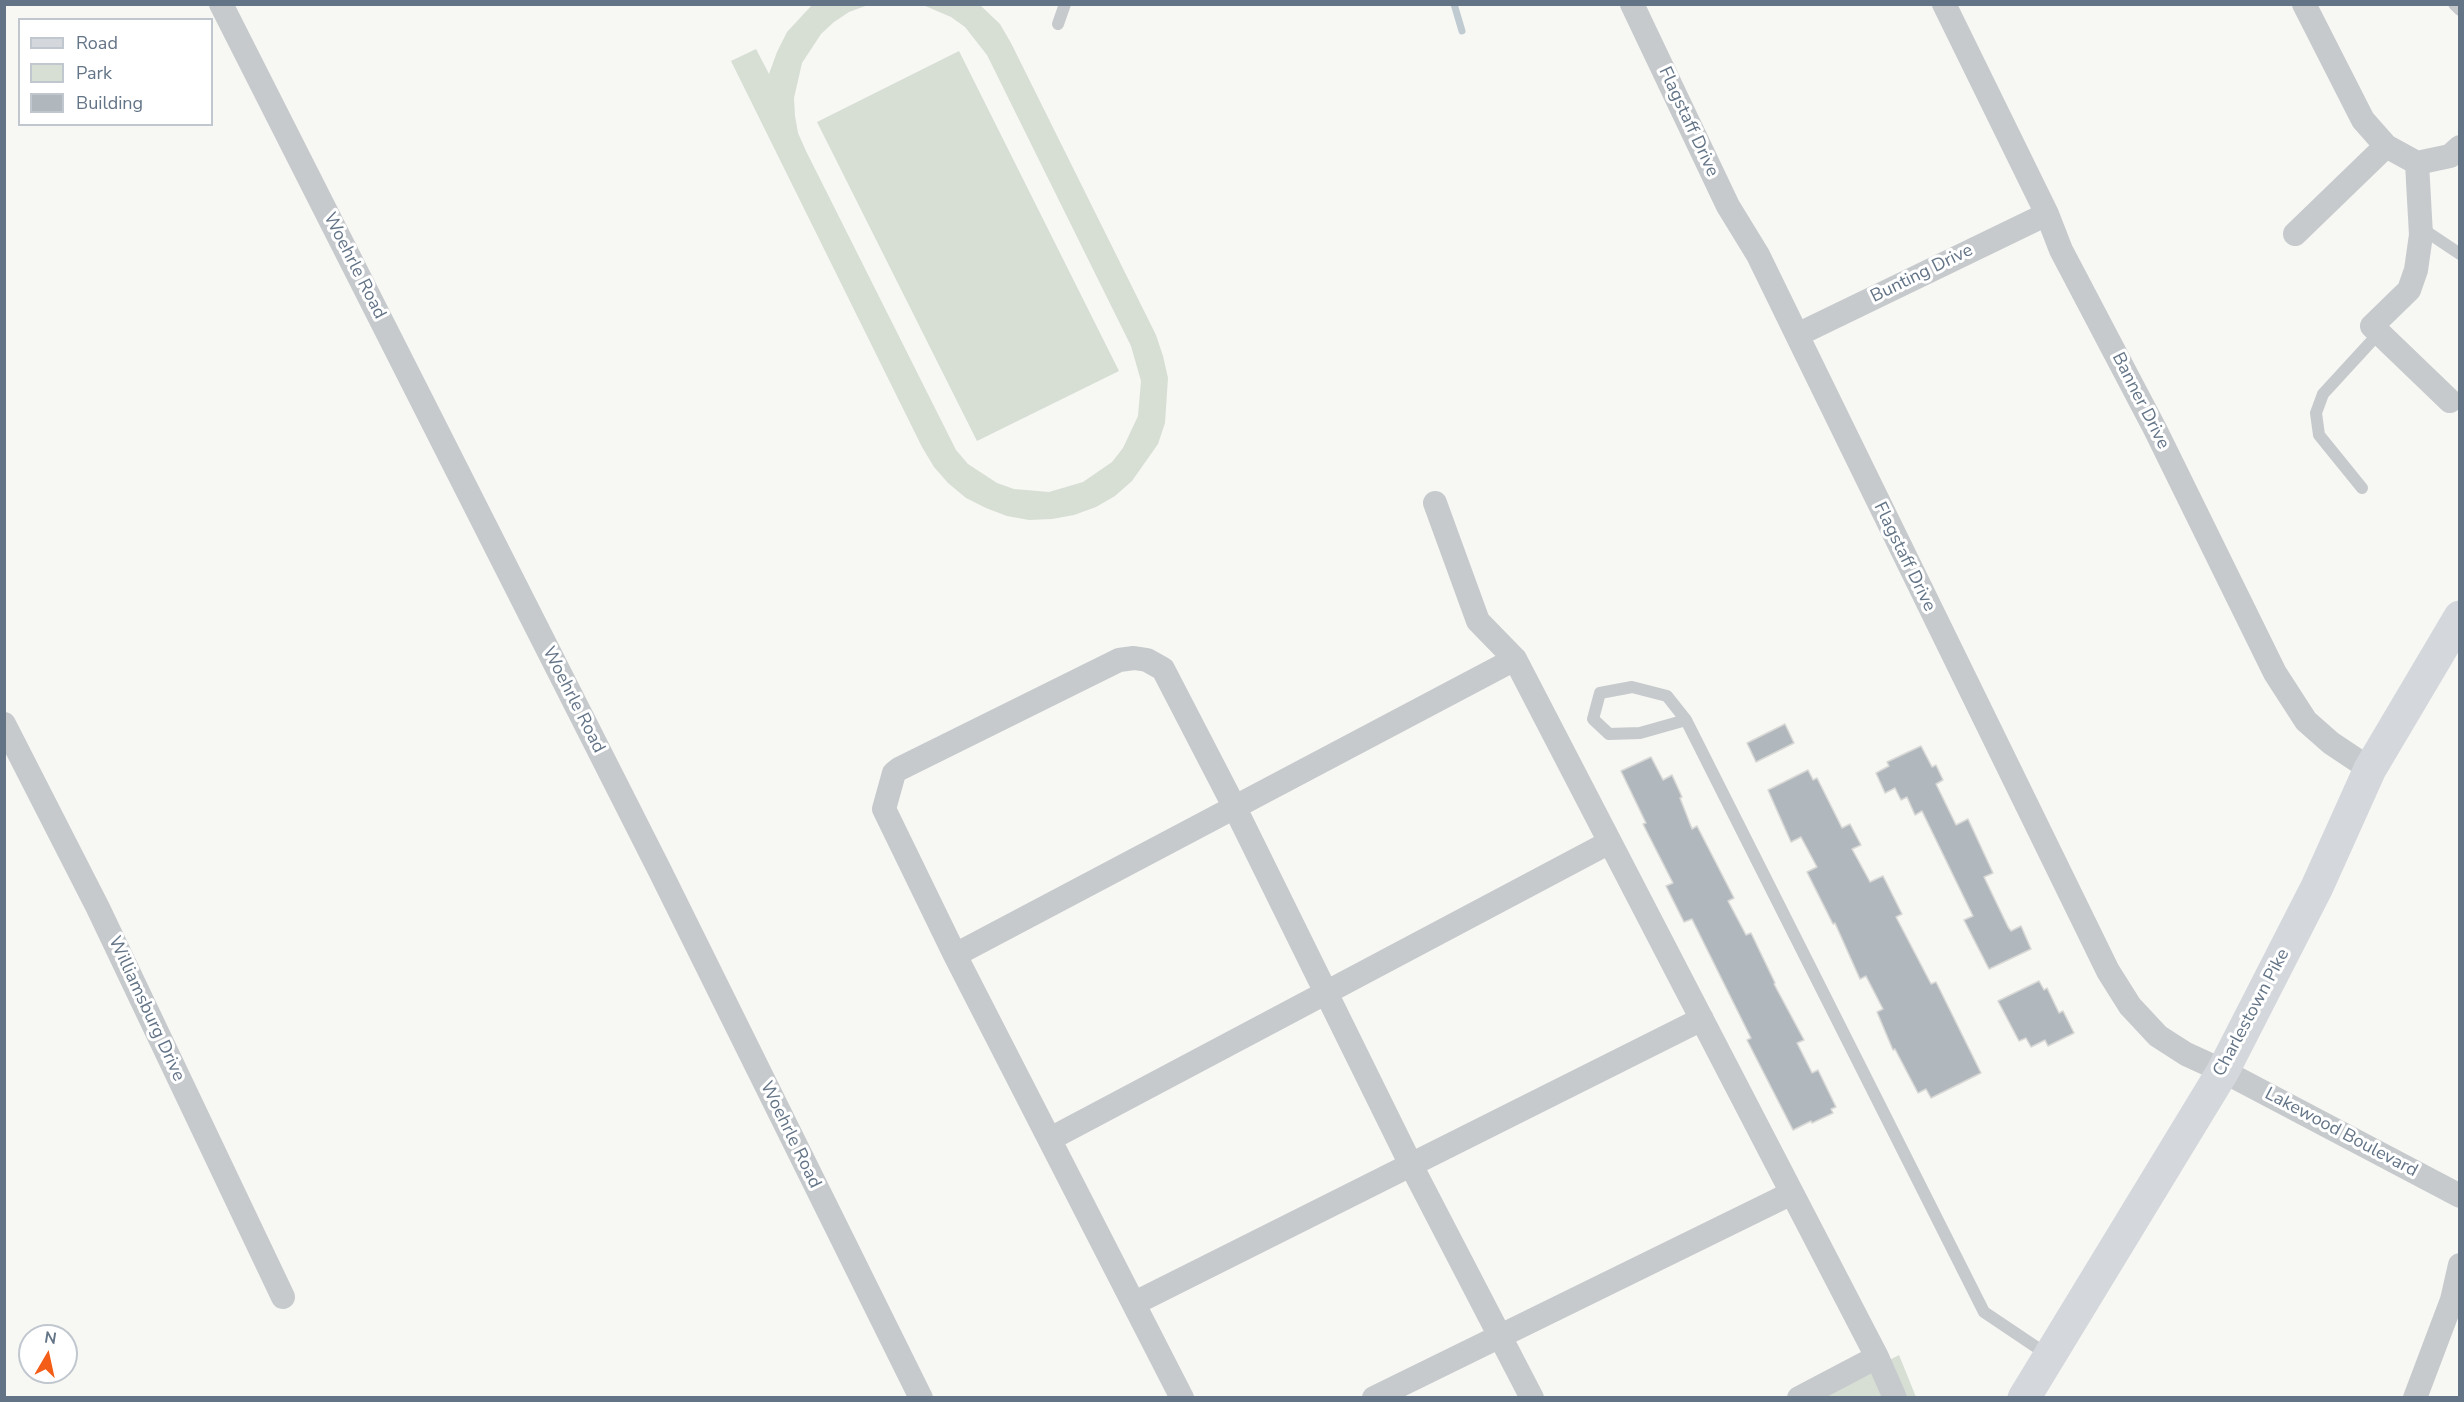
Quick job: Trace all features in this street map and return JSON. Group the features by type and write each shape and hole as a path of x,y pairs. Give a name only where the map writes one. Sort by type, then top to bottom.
{"street":[{"name":"Woehrle Road","path":"221,4 660,871 921,1398"},
{"name":"Flagstaff Drive","path":"1632,4 1728,206 1758,255 2108,971 2130,1006 2158,1036 2186,1054 2223,1071"},
{"name":"Banner Drive","path":"1944,4 2047,214 2061,250 2155,429 2275,673 2306,721 2370,769"},
{"path":"2304,4 2363,120 2386,147 2417,163 2450,156 2460,147"},
{"path":"2295,234 2386,147"},
{"path":"2417,163 2420,227 2416,270 2409,290 2372,326 2450,401"},
{"name":"Bunting Drive","path":"1797,335 2047,214"},
{"path":"1435,502 1478,621 1515,659 1877,1357 1895,1398"},
{"name":"Charlestown Pike","path":"2024,1398 2223,1071 2317,887 2370,769 2460,617"},
{"path":"1182,1398 955,956 884,809 894,773 899,768 1119,660 1134,658 1147,660 1163,669 1235,808 1411,1165 1532,1398"},
{"path":"955,956 1515,659"},
{"name":"Williamsburg Drive","path":"4,724 98,908 282,1296"},
{"path":"1050,1139 1610,842"},
{"path":"1135,1303 1702,1019"},
{"name":"Lakewood Boulevard","path":"2223,1071 2460,1196"},
{"path":"1374,1398 1792,1193"},
{"path":"2415,1398 2452,1300 2460,1265"},
{"path":"1798,1398 1877,1357"}],"lane":[{"path":"1058,24 1065,4"},
{"path":"2454,4 2460,10"},
{"path":"2420,227 2460,254"},
{"path":"2362,488 2319,435 2316,413 2323,394 2379,333"},
{"path":"1686,720 1640,733 1609,734 1593,719 1600,693 1632,687 1667,696 1686,720 1984,1312 2049,1356"}],"green space":[{"path":"812,5 868,5 849,12 834,22 821,34 802,63 794,98 798,133 806,151 956,450 968,464 997,483 1014,489 1049,492 1083,482 1112,462 1123,448 1138,416 1141,381 1131,346 987,55 965,27 951,17 923,5 980,5 1000,24 1156,335 1163,356 1168,378 1165,423 1158,444 1132,481 1115,496 1096,507 1074,515 1029,520 1007,516 966,498 934,467 731,61 756,49 769,74 787,32"},
{"path":"959,51 1119,371 977,441 817,122"},
{"path":"1899,1355 1916,1397 1818,1398"}],"building":[{"path":"1785,724 1794,743 1756,762 1747,743"},
{"path":"1921,746 1932,767 1936,765 1943,780 1936,784 1956,825 1968,819 1993,873 1984,877 2008,927 2011,931 2021,926 2031,949 1989,969 1964,920 1973,916 1922,811 1915,815 1907,797 1901,800 1895,788 1885,793 1876,773 1889,766 1887,762"},
{"path":"1651,757 1663,780 1672,775 1692,829 1697,826 1734,898 1728,901 1746,935 1751,933 1774,984 1804,1040 1797,1043 1812,1073 1818,1070 1836,1107 1831,1109 1833,1113 1812,1123 1811,1121 1793,1130 1747,1040 1751,1038 1692,919 1684,922 1666,886 1673,883 1643,824 1646,823 1621,771"},
{"path":"1808,770 1813,780 1817,778 1842,828 1850,824 1861,845 1852,849 1870,882 1883,876 1902,914 1896,917 1931,984 1936,982 1981,1073 1931,1098 1926,1089 1918,1093 1895,1049 1893,1050 1877,1012 1883,1009 1866,976 1860,979 1835,923 1833,924 1807,872 1817,867 1801,837 1791,842 1768,790"},
{"path":"2039,981 2044,990 2047,988 2059,1013 2063,1011 2074,1033 2048,1046 2045,1040 2031,1047 2026,1038 2019,1041 1998,1001"}],"waterway":[{"path":"1454,4 1462,31"}]}
